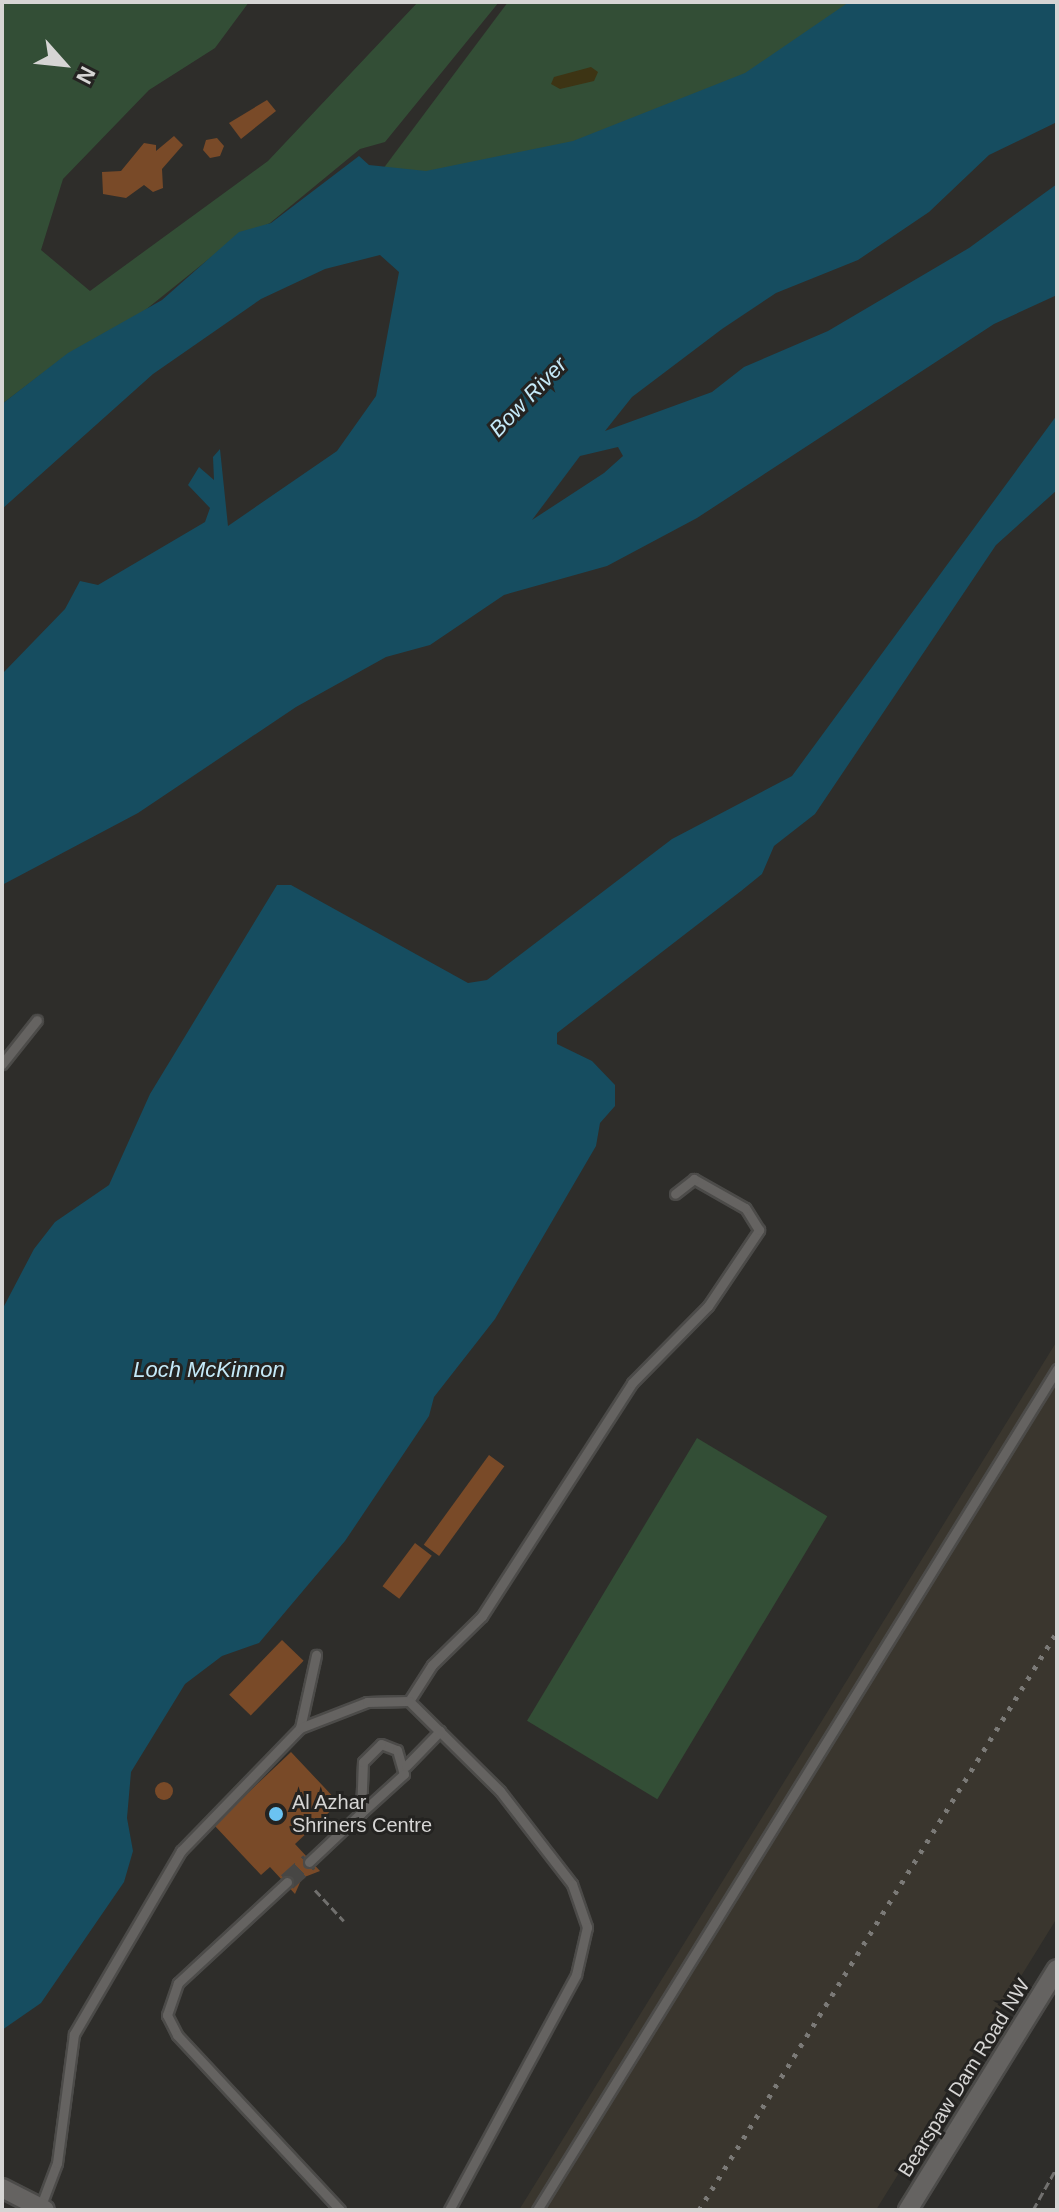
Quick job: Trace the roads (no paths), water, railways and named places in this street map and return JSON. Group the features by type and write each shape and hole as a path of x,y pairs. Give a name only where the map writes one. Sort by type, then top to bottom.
{"street":[{"name":"Bearspaw Dam Road NW","path":"908,2210 1057,1969"},
{"path":"2,2188 42,2209"}],"lane":[{"path":"2,1064 37,1020"},
{"path":"409,1701 432,1665 491,1604 632,1383 708,1306 759,1230 745,1208 694,1179 675,1194"},
{"path":"537,2210 1057,1369"},
{"path":"300,1728 316,1655"},
{"path":"42,2209 57,2163 74,2034 94,1993 181,1851 300,1728 367,1702 409,1701 500,1791 572,1884 587,1927 576,1975 449,2210"},
{"path":"309,1862 361,1813 392,1789 406,1766 440,1731"},
{"path":"361,1813 368,1754 389,1746 406,1766"},
{"path":"287,1882 178,1983 167,2015 177,2035 340,2210"}],"water":[{"name":"Bow River","path":"849,2 1057,2 1057,122 989,155 929,212 858,260 776,293 722,329 632,397 605,431 712,392 744,367 828,331 969,248 1057,184 1057,295 994,324 697,518 607,566 504,595 430,645 386,657 296,707 138,813 2,885 2,674 65,609 80,581 98,585 205,522 210,508 188,485 199,467 214,480 213,457 220,449 228,526 337,451 376,396 399,272 380,255 325,269 261,299 153,374 2,509 2,404 68,353 162,300 239,232 271,223 359,156 369,165 426,171 573,141 745,73","holes":["618,447 623,456 604,473 532,520 580,456"]},
{"name":"Loch McKinnon","path":"1057,415 1057,490 996,545 815,814 774,846 762,874 557,1033 557,1044 592,1061 615,1085 615,1106 600,1123 596,1146 495,1319 434,1397 429,1416 345,1541 259,1643 222,1656 185,1684 131,1772 127,1818 133,1851 124,1882 41,2003 2,2030 2,1310 34,1249 55,1222 109,1185 150,1094 277,885 291,885 468,983 487,980 672,839 792,776"}],"tunnel":[{"path":"287,1882 309,1862"}],"railway":[{"path":"699,2210 1057,1632"}],"place":[{"name":"Al Azhar Shriners Centre","path":"276,1814"}]}
